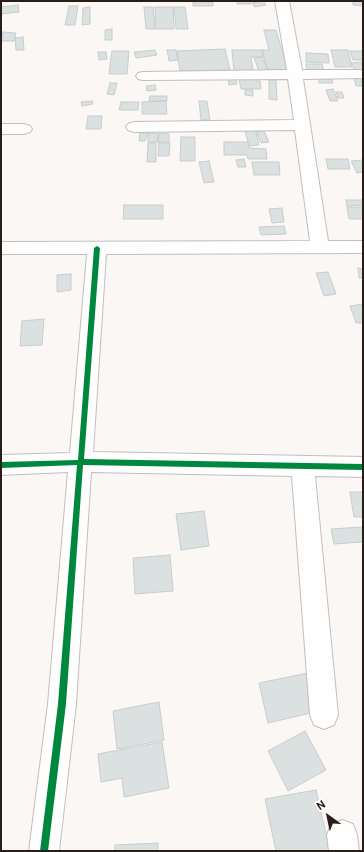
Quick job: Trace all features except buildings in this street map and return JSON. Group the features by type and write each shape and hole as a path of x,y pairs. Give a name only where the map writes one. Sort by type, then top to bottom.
{"street":[{"path":"282,1 295,75 320,247"},
{"path":"143,76 363,74"},
{"path":"134,127 302,125"},
{"path":"1,129 24,129"},
{"path":"1,248 363,247"},
{"path":"44,851 62,704 82,462 97,248"},
{"path":"1,465 82,462 363,467"},
{"path":"303,466 324,715"}],"cycle path":[{"path":"44,851 62,704 97,248"},
{"path":"1,465 82,462 363,467"}]}
